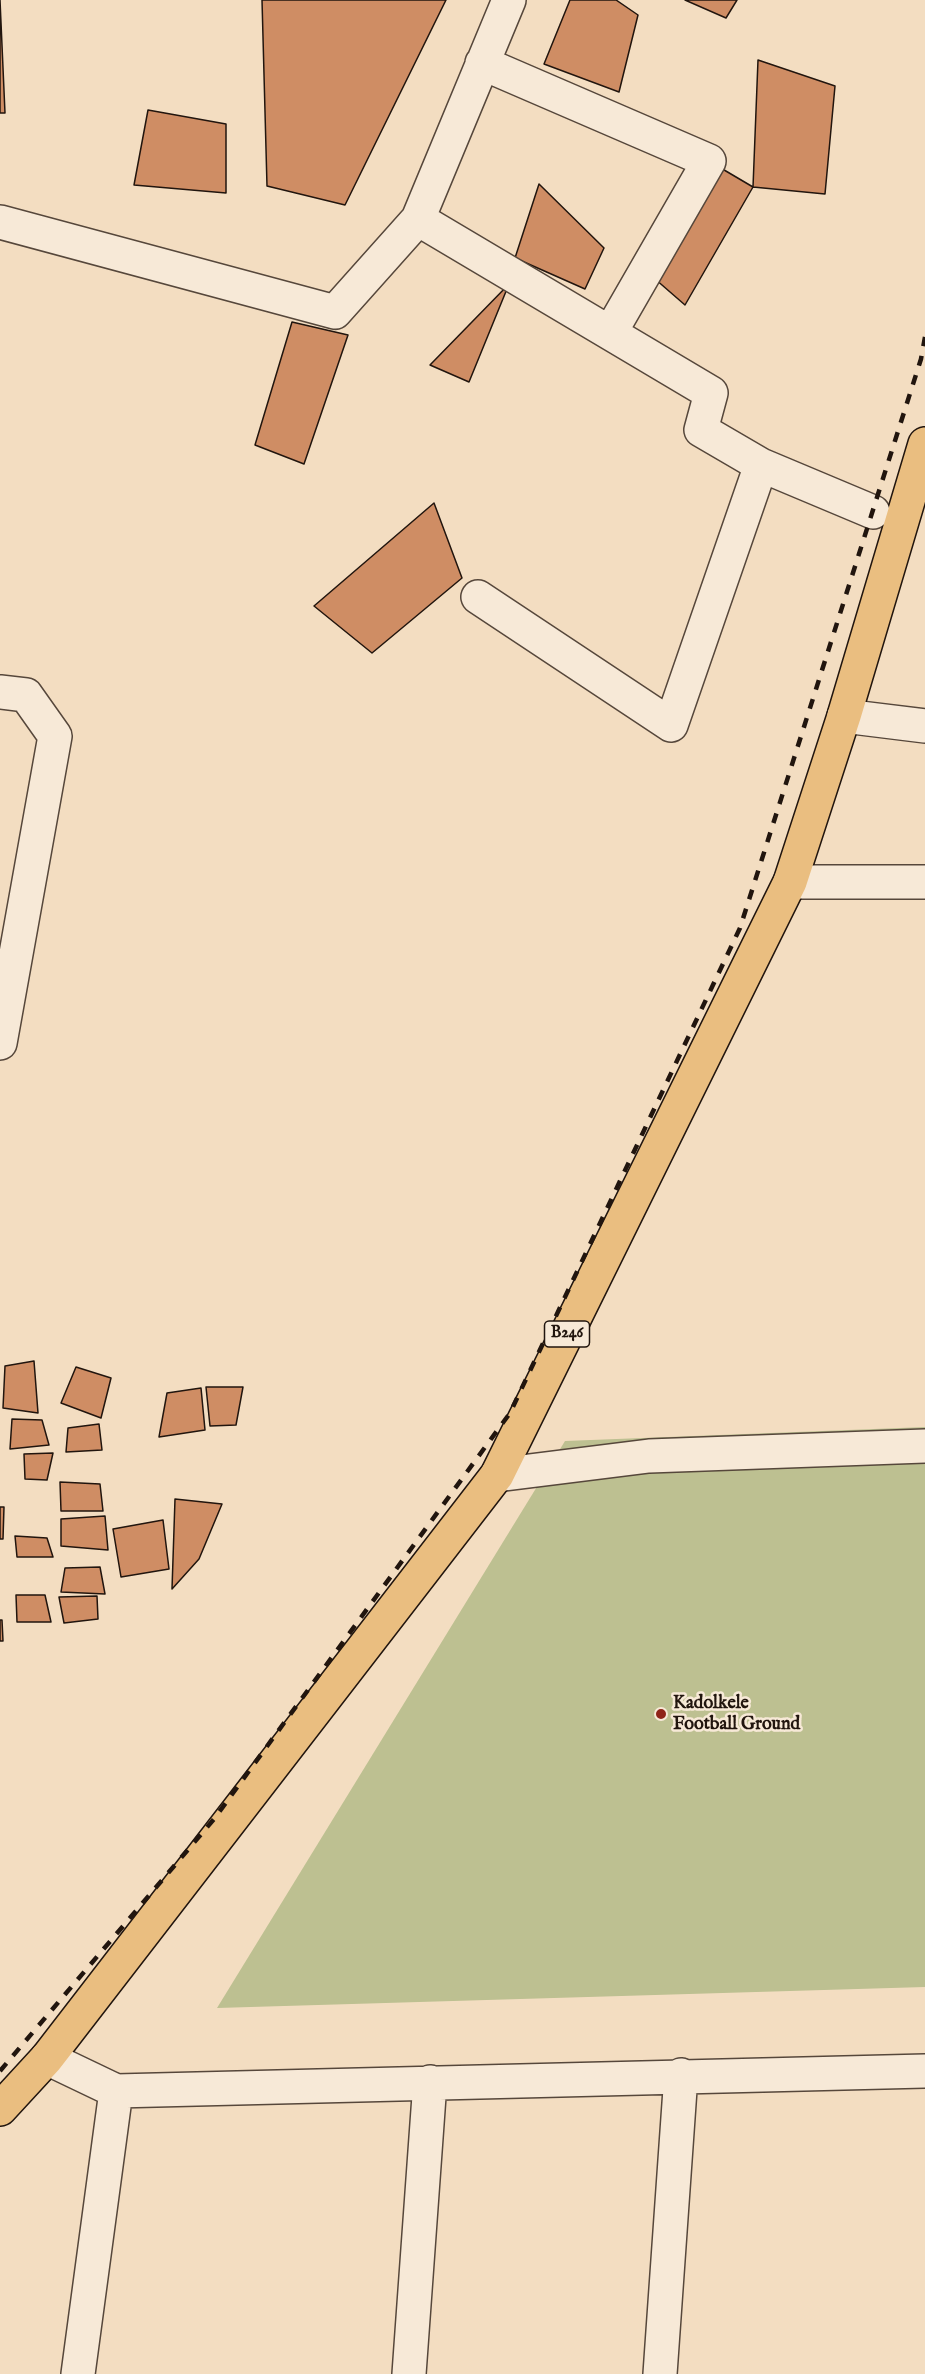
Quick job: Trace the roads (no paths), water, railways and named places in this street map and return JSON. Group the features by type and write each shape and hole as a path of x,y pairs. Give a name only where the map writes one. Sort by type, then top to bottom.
{"main road":[{"name":"B246","path":"0,2109 47,2058 497,1475 790,882 844,716 925,444"}],"street":[{"path":"0,222 335,312 418,219 509,0"},
{"path":"483,63 709,161 610,333"},
{"path":"418,219 711,393 701,430 761,465 873,512"},
{"path":"478,597 671,725 761,465"},
{"path":"0,692 26,696 55,736 0,1043"},
{"path":"844,716 925,726"},
{"path":"790,882 925,882"},
{"path":"497,1475 648,1456 925,1446"},
{"path":"47,2058 116,2091 681,2075 925,2071"},
{"path":"660,2374 681,2075"},
{"path":"409,2374 430,2082"},
{"path":"78,2374 116,2091"}],"railway":[{"path":"0,2071 214,1819 510,1413 740,928 921,359 925,337"}],"place":[{"name":"Kadolkele Football Ground","path":"661,1714"}]}
